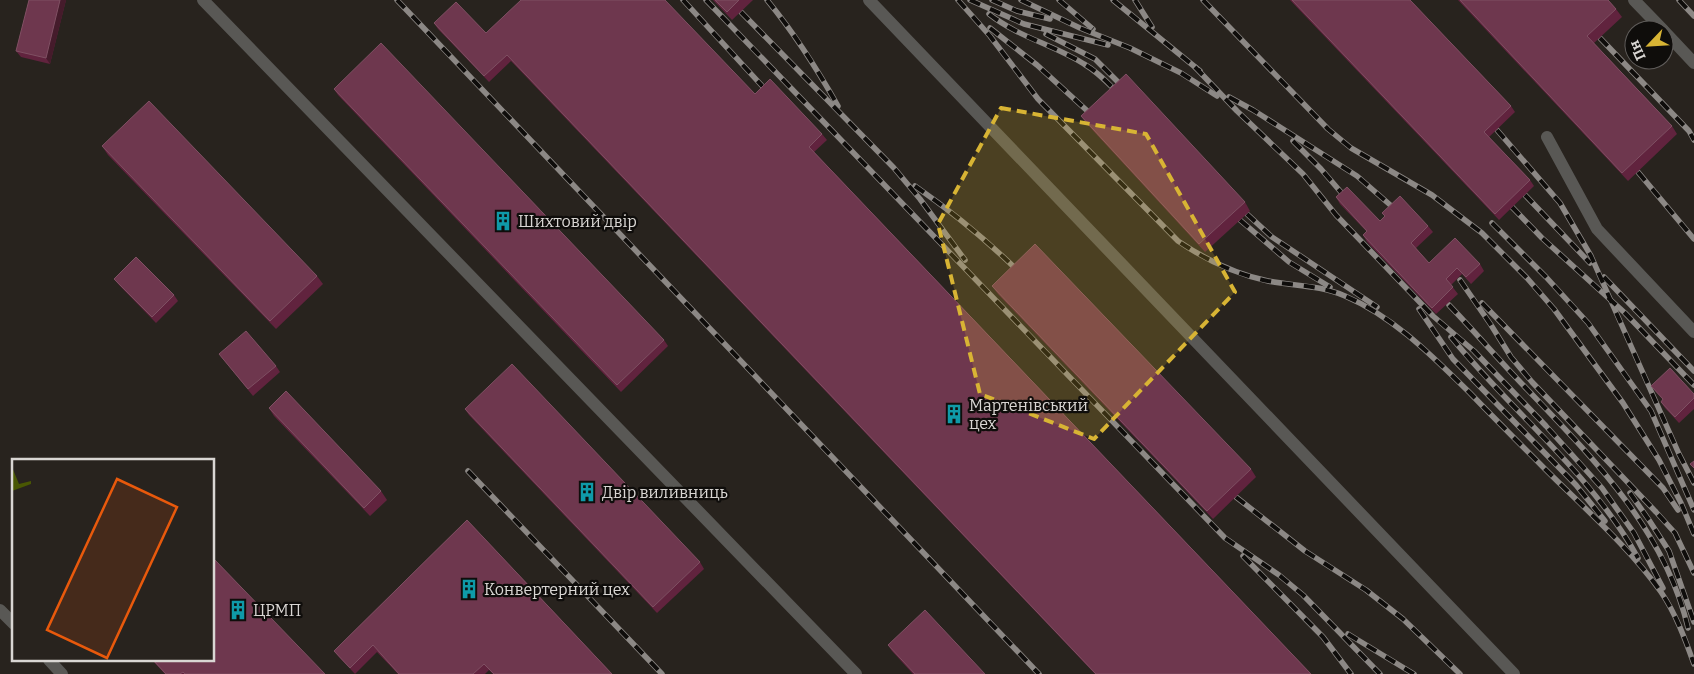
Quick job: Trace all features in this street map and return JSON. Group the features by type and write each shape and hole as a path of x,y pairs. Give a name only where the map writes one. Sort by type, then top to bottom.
{"lane":[{"path":"203,0 856,674"},
{"path":"869,0 1514,674"},
{"path":"1634,0 1653,20"},
{"path":"1674,42 1694,63"},
{"path":"1547,137 1597,229 1694,332"},
{"path":"0,610 12,622"},
{"path":"51,662 62,674"}],"highlighted area":[{"path":"1001,108 1146,134 1235,292 1094,439 980,394 938,224"}],"building":[{"path":"29,0 60,0 46,58 16,51"},
{"name":"Мартенівський цех","path":"521,0 665,0 755,94 770,79 822,134 809,147 1311,674 1096,674 507,55 484,76 434,23 456,2 486,33"},
{"path":"715,0 739,0 727,12"},
{"path":"1292,0 1410,0 1511,106 1484,132 1530,180 1495,214"},
{"path":"1460,0 1608,0 1616,9 1587,36 1672,126 1622,173"},
{"name":"Шихтовий двір","path":"381,43 664,340 617,385 334,89"},
{"path":"1126,74 1245,202 1199,244 1081,116"},
{"path":"149,101 317,276 270,321 102,146"},
{"path":"1347,187 1380,221 1385,216 1382,213 1400,196 1428,226 1411,243 1429,263 1455,238 1480,264 1466,277 1457,268 1446,279 1453,287 1432,308 1363,235 1367,231 1336,197"},
{"path":"1035,244 1251,469 1207,511 992,286"},
{"path":"136,257 174,295 152,317 114,279"},
{"path":"246,331 276,366 248,389 219,354"},
{"name":"Двір виливниць","path":"512,364 700,562 653,607 465,409"},
{"path":"1670,368 1694,394 1694,398 1675,417 1661,402 1663,399 1651,386"},
{"path":"286,391 381,491 364,508 269,408"},
{"name":"Конвертерний цех","path":"467,520 612,674 494,674 484,664 473,674 399,674 373,645 350,668 334,651"},
{"name":"ЦРМП","path":"215,560 325,674 185,674 183,672 180,674 166,674 155,662 215,662"},
{"path":"925,610 985,674 915,674 888,645"}],"railway":[{"path":"397,0 1039,674"},
{"path":"683,0 764,88"},
{"path":"706,0 1225,538 1279,575 1303,595 1380,674"},
{"path":"767,0 805,51 838,106"},
{"path":"958,0 990,36 1038,99 1178,241 1210,260 1244,274 1268,281 1336,292 1380,315 1412,338 1606,528 1649,576 1671,609 1694,664"},
{"path":"970,0 1024,24 1108,45"},
{"path":"992,0 1017,11 1050,19"},
{"path":"1021,0 1080,28 1130,48 1181,73 1217,96"},
{"path":"1059,0 1093,29"},
{"path":"1113,0 1200,71"},
{"path":"1135,0 1152,27"},
{"path":"1203,0 1328,129 1351,148 1432,195 1482,233 1527,278 1554,309 1623,403 1659,460 1681,503 1694,534"},
{"path":"1679,0 1694,16"},
{"path":"741,12 894,168 920,199 965,260"},
{"path":"989,14 1012,29 1084,64 1098,74 1119,94"},
{"path":"990,28 1037,65 1094,117"},
{"path":"1046,34 1095,59 1125,89"},
{"path":"1600,38 1689,131 1694,140"},
{"path":"1195,67 1237,111 1303,174 1336,215 1433,316 1474,351 1602,488 1634,533 1663,588"},
{"path":"1229,97 1253,110 1357,176 1396,210"},
{"path":"1497,130 1560,203 1591,256 1679,454 1694,483"},
{"path":"1293,141 1346,198"},
{"path":"1638,172 1694,239"},
{"path":"915,186 967,225 1015,268"},
{"path":"1525,195 1590,263"},
{"path":"1512,207 1542,238 1625,313 1694,385"},
{"path":"1247,214 1272,237 1377,307"},
{"path":"1240,220 1289,262 1330,287"},
{"path":"1492,223 1546,277 1588,323 1651,411 1694,510"},
{"path":"1604,277 1694,371"},
{"path":"1460,280 1511,357 1532,382 1675,533 1694,573"},
{"path":"1482,303 1663,488 1678,510"},
{"path":"1449,305 1575,439 1622,496 1644,526 1662,558 1677,592 1688,628"},
{"path":"1419,309 1453,359 1576,485 1605,521"},
{"path":"1451,337 1598,498 1638,558"},
{"path":"468,471 662,674"},
{"path":"1630,493 1669,551 1694,622"},
{"path":"1236,497 1305,551 1366,590 1403,619 1460,674"},
{"path":"1243,556 1323,637 1351,674"},
{"path":"1348,634 1414,674"}],"place":[{"name":"Шихтовий двір","path":"503,221"},
{"name":"Мартенівський цех","path":"954,414"},
{"name":"Двір виливниць","path":"587,492"},
{"name":"Конвертерний цех","path":"469,589"},
{"name":"ЦРМП","path":"238,610"}]}
